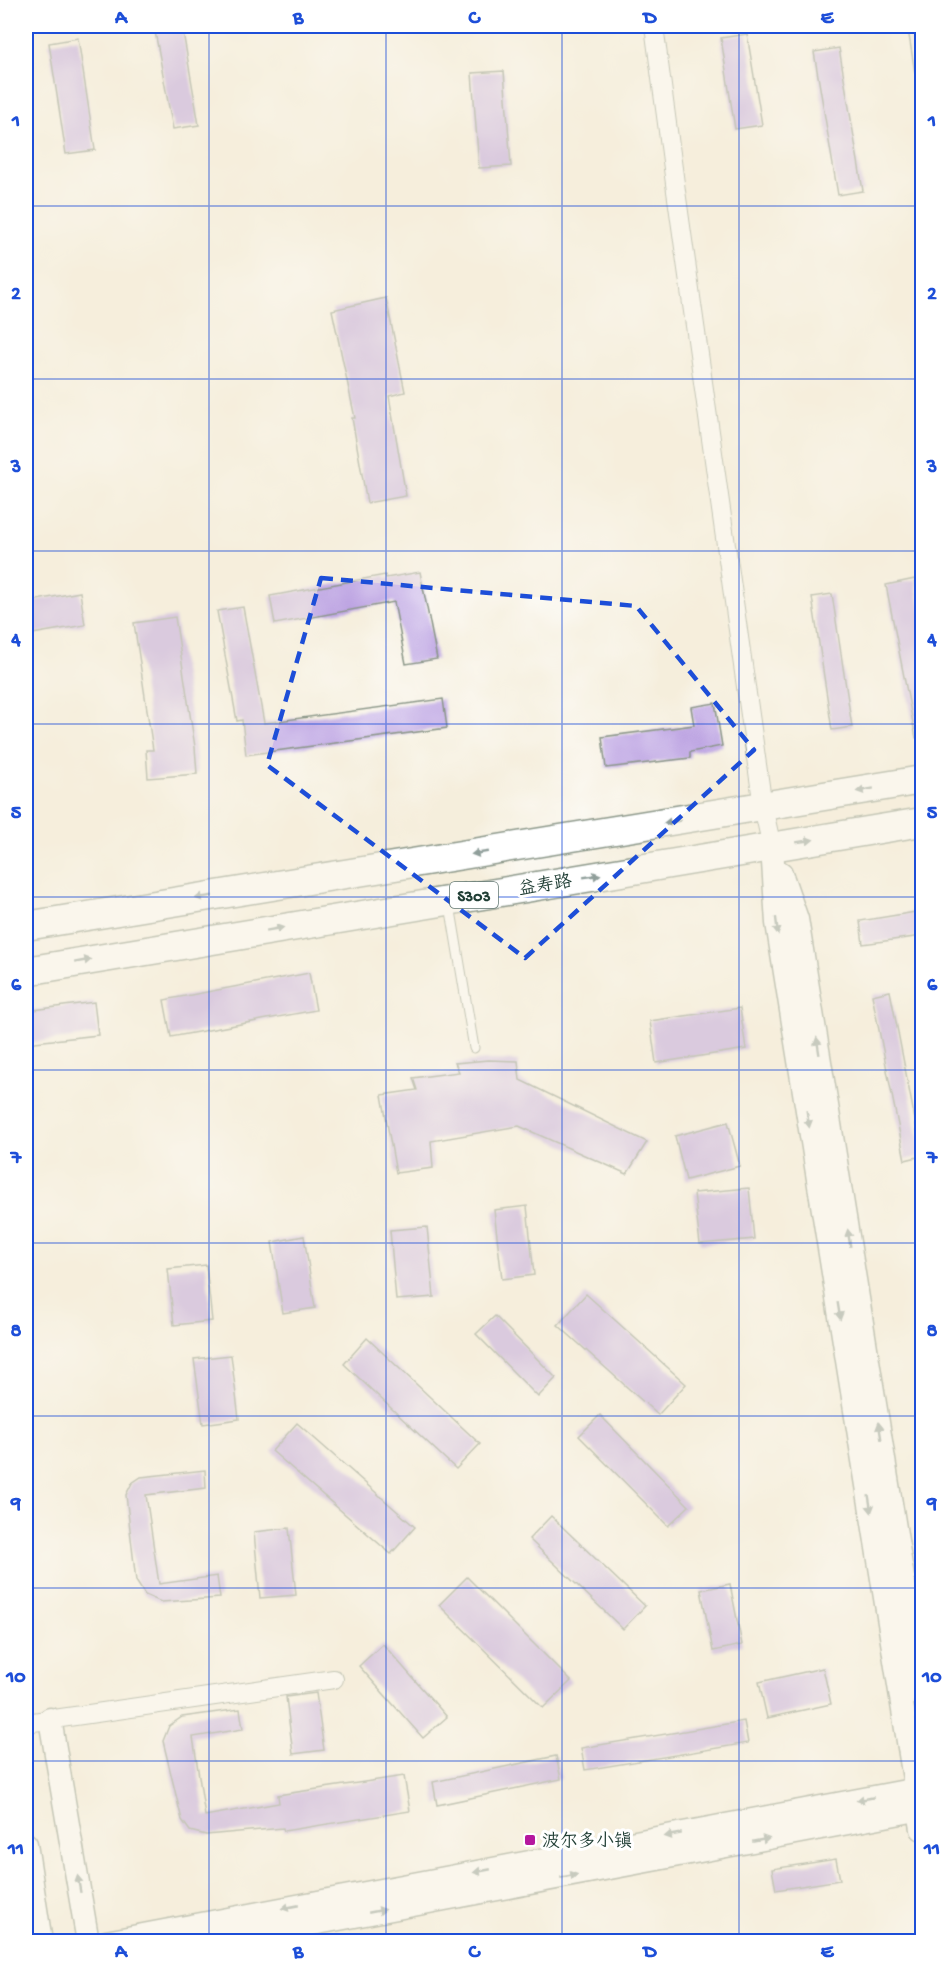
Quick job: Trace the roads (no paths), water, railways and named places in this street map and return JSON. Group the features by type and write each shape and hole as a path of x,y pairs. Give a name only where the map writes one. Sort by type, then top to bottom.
{"main road":[{"name":"S303","path":"26,926 922,780"},
{"name":"益寿路","path":"26,971 922,822"}],"street":[{"path":"654,26 763,807 771,847 777,923 921,1805"},
{"path":"771,847 797,919 922,1696"},
{"path":"26,1723 334,1679"},
{"path":"50,1719 88,1941"},
{"path":"106,1941 921,1805"},
{"path":"217,1941 921,1805"},
{"path":"26,1844 41,1941"}],"lane":[{"path":"449,899 474,1047"}],"place":[{"name":"波尔多小镇","path":"530,1840"}]}
